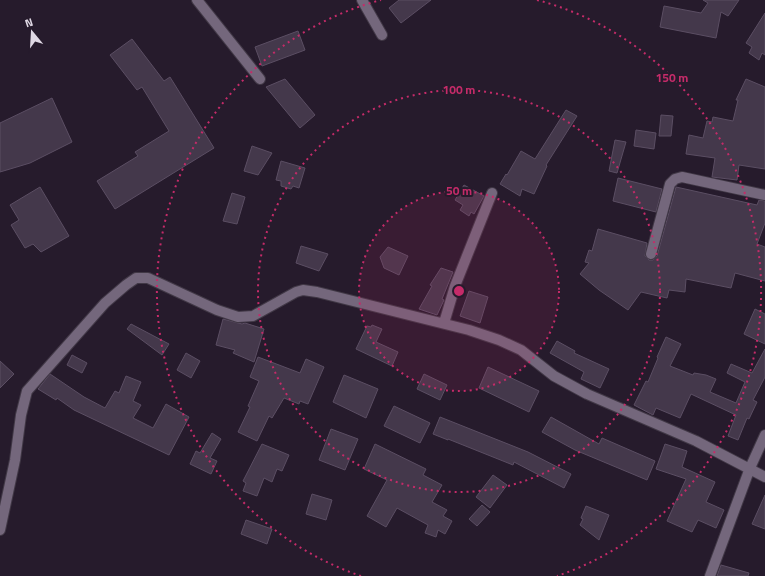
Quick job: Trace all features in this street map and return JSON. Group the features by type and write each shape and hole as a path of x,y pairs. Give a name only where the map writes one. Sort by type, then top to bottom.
{"street":[{"path":"197,0 260,79"},
{"path":"362,0 382,35"},
{"path":"651,254 670,184 675,179 682,177 765,195"},
{"path":"444,323 455,286 492,193"},
{"path":"0,530 15,460 21,415 27,391 105,302 136,278 148,278 216,310 238,317 253,316 296,292 303,290 317,292 469,330 499,340 521,350 554,376 587,394 696,441 765,477"},
{"path":"710,576 750,468 765,435"}],"building":[{"path":"399,0 431,0 401,23 389,8"},
{"path":"703,0 739,0 728,16 721,12 716,38 660,27 664,6 701,13 708,3"},
{"path":"765,13 765,55 762,53 759,60 749,53 752,47 746,43"},
{"path":"298,31 305,50 262,66 255,47"},
{"path":"132,39 164,81 170,77 214,148 115,209 97,181 138,156 135,152 169,131 142,87 137,90 110,55"},
{"path":"285,79 315,115 300,128 266,87"},
{"path":"746,79 765,87 765,169 739,165 737,180 712,177 715,158 686,154 689,135 703,138 707,121 712,122 713,117 733,121 738,100 736,100"},
{"path":"52,98 72,142 30,163 0,172 0,123"},
{"path":"566,110 577,116 546,165 547,166 534,194 522,189 520,196 500,184 521,151 535,159"},
{"path":"661,115 673,116 671,136 659,136"},
{"path":"636,130 656,133 654,149 634,146"},
{"path":"615,140 626,142 617,173 609,171"},
{"path":"252,146 272,153 258,175 244,171"},
{"path":"281,161 305,168 299,188 293,186 291,189 281,186 281,181 276,180"},
{"path":"618,178 662,189 656,212 613,201"},
{"path":"464,185 484,196 474,214 471,212 469,216 460,210 463,205 455,200"},
{"path":"40,187 69,236 41,252 33,244 25,248 11,225 19,220 10,205"},
{"path":"676,187 757,205 759,200 765,201 765,223 757,244 765,247 765,281 735,273 731,288 686,279 685,292 669,290 667,298 641,292 628,310 599,290 580,274 589,263 585,262 589,250 592,251 598,229 647,243 645,256 649,260 653,260 657,256"},
{"path":"232,193 245,197 237,224 223,221"},
{"path":"301,246 328,254 319,271 296,263"},
{"path":"388,247 408,256 399,275 384,268 380,257"},
{"path":"441,268 453,272 442,299 444,300 437,315 419,309 432,286 430,285"},
{"path":"469,291 488,297 480,323 460,316"},
{"path":"755,309 765,314 765,344 744,334"},
{"path":"223,319 242,324 245,323 264,329 254,362 233,353 235,350 216,345"},
{"path":"131,324 169,344 162,355 127,329"},
{"path":"372,325 382,329 376,342 398,352 392,366 356,349 367,326 371,327"},
{"path":"666,337 681,344 670,366 693,375 694,373 706,375 716,379 710,392 736,403 745,382 727,373 731,364 752,373 765,349 765,377 753,400 757,402 749,419 747,418 738,440 728,436 736,415 691,394 680,418 656,408 653,415 634,405 646,381 648,382"},
{"path":"557,341 575,351 574,353 609,369 600,388 581,379 584,372 550,353"},
{"path":"186,353 200,361 191,378 177,370"},
{"path":"72,355 87,363 82,373 67,365"},
{"path":"258,357 300,373 306,359 324,367 308,404 300,401 299,404 284,398 272,418 269,416 257,441 238,432 250,407 248,406 259,381 250,377"},
{"path":"0,361 14,374 0,388"},
{"path":"488,367 539,391 529,412 479,388"},
{"path":"50,374 84,397 105,408 115,391 119,393 126,376 141,382 133,401 141,405 133,418 153,428 166,404 189,417 169,455 74,410 57,398 56,400 38,389"},
{"path":"424,374 447,385 440,400 417,389"},
{"path":"344,375 378,389 366,418 333,402"},
{"path":"394,406 430,423 420,443 384,426"},
{"path":"440,417 528,452 571,474 564,488 514,462 513,465 433,434"},
{"path":"551,417 599,444 602,438 655,461 647,480 575,450 542,432"},
{"path":"331,429 358,439 345,470 319,460"},
{"path":"212,433 221,439 210,458 217,461 211,474 190,464 196,451 200,453"},
{"path":"262,444 289,455 282,471 277,469 272,482 264,478 257,496 243,491 246,483 243,481"},
{"path":"375,444 426,469 423,475 442,485 432,502 447,510 443,516 452,521 445,534 438,530 436,537 425,533 428,525 397,508 386,527 367,516 387,480 364,469"},
{"path":"665,444 687,451 682,467 715,482 706,502 724,510 716,528 698,520 692,532 667,521 686,479 656,469"},
{"path":"493,475 507,485 490,508 476,497"},
{"path":"312,494 332,500 326,520 306,514"},
{"path":"765,495 765,529 752,524"},
{"path":"482,505 490,512 477,526 469,519"},
{"path":"586,506 609,515 599,540 580,525"},
{"path":"246,520 272,529 267,544 241,534"},
{"path":"721,565 749,573 748,576 717,576"}]}
